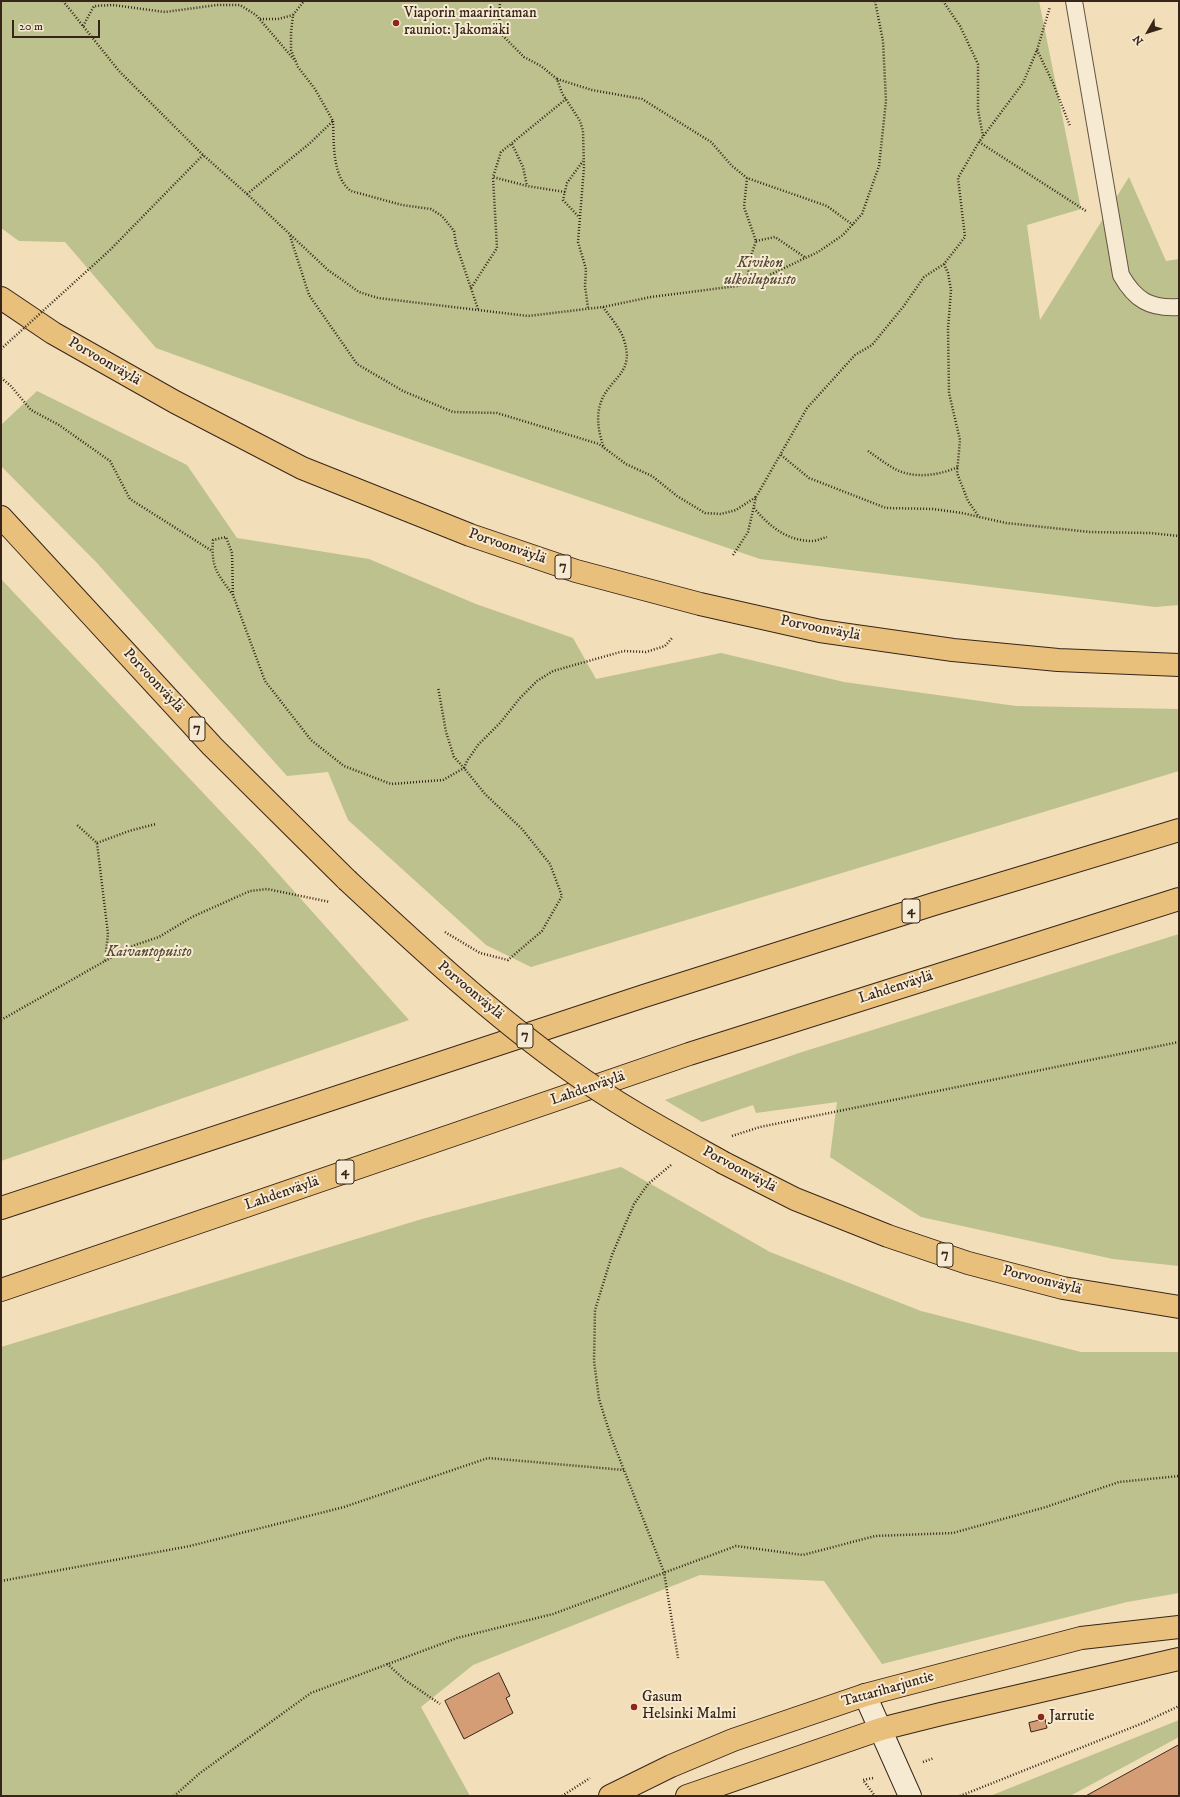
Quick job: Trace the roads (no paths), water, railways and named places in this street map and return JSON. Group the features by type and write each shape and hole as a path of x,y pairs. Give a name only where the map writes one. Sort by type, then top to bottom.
{"main road":[{"name":"Porvoonväylä","path":"1,298 53,333 175,402 302,468 470,535 576,571 700,604 820,631 954,650 1058,660 1179,665"},
{"name":"Porvoonväylä","path":"1,518 212,746 347,880 426,954 491,1009 571,1071 648,1121 724,1163 794,1199 888,1236 968,1263 1063,1288 1179,1308"},
{"name":"4","path":"1,1208 659,991 934,904 1179,830"},
{"name":"Lahdenväylä","path":"1,1290 689,1054 1179,899"},
{"name":"Tattariharjuntie","path":"610,1796 671,1766 733,1740 866,1695 1081,1638 1179,1627"},
{"path":"687,1796 881,1730 941,1714 1179,1660"}],"street":[{"path":"866,1695 910,1796"}],"lane":[{"path":"1074,1 1121,274 1128,287 1138,298 1151,305 1165,308 1179,307"}],"place":[{"name":"Viaporin maarintaman rauniot: Jakomäki","path":"396,23"},
{"name":"Gasum Helsinki Malmi","path":"634,1707"},
{"name":"Jarrutie","path":"1041,1717"}],"park label":[{"name":"Kivikon ulkoilupuisto","path":"760,272"},
{"name":"Kaivantopuisto","path":"149,953"}]}
